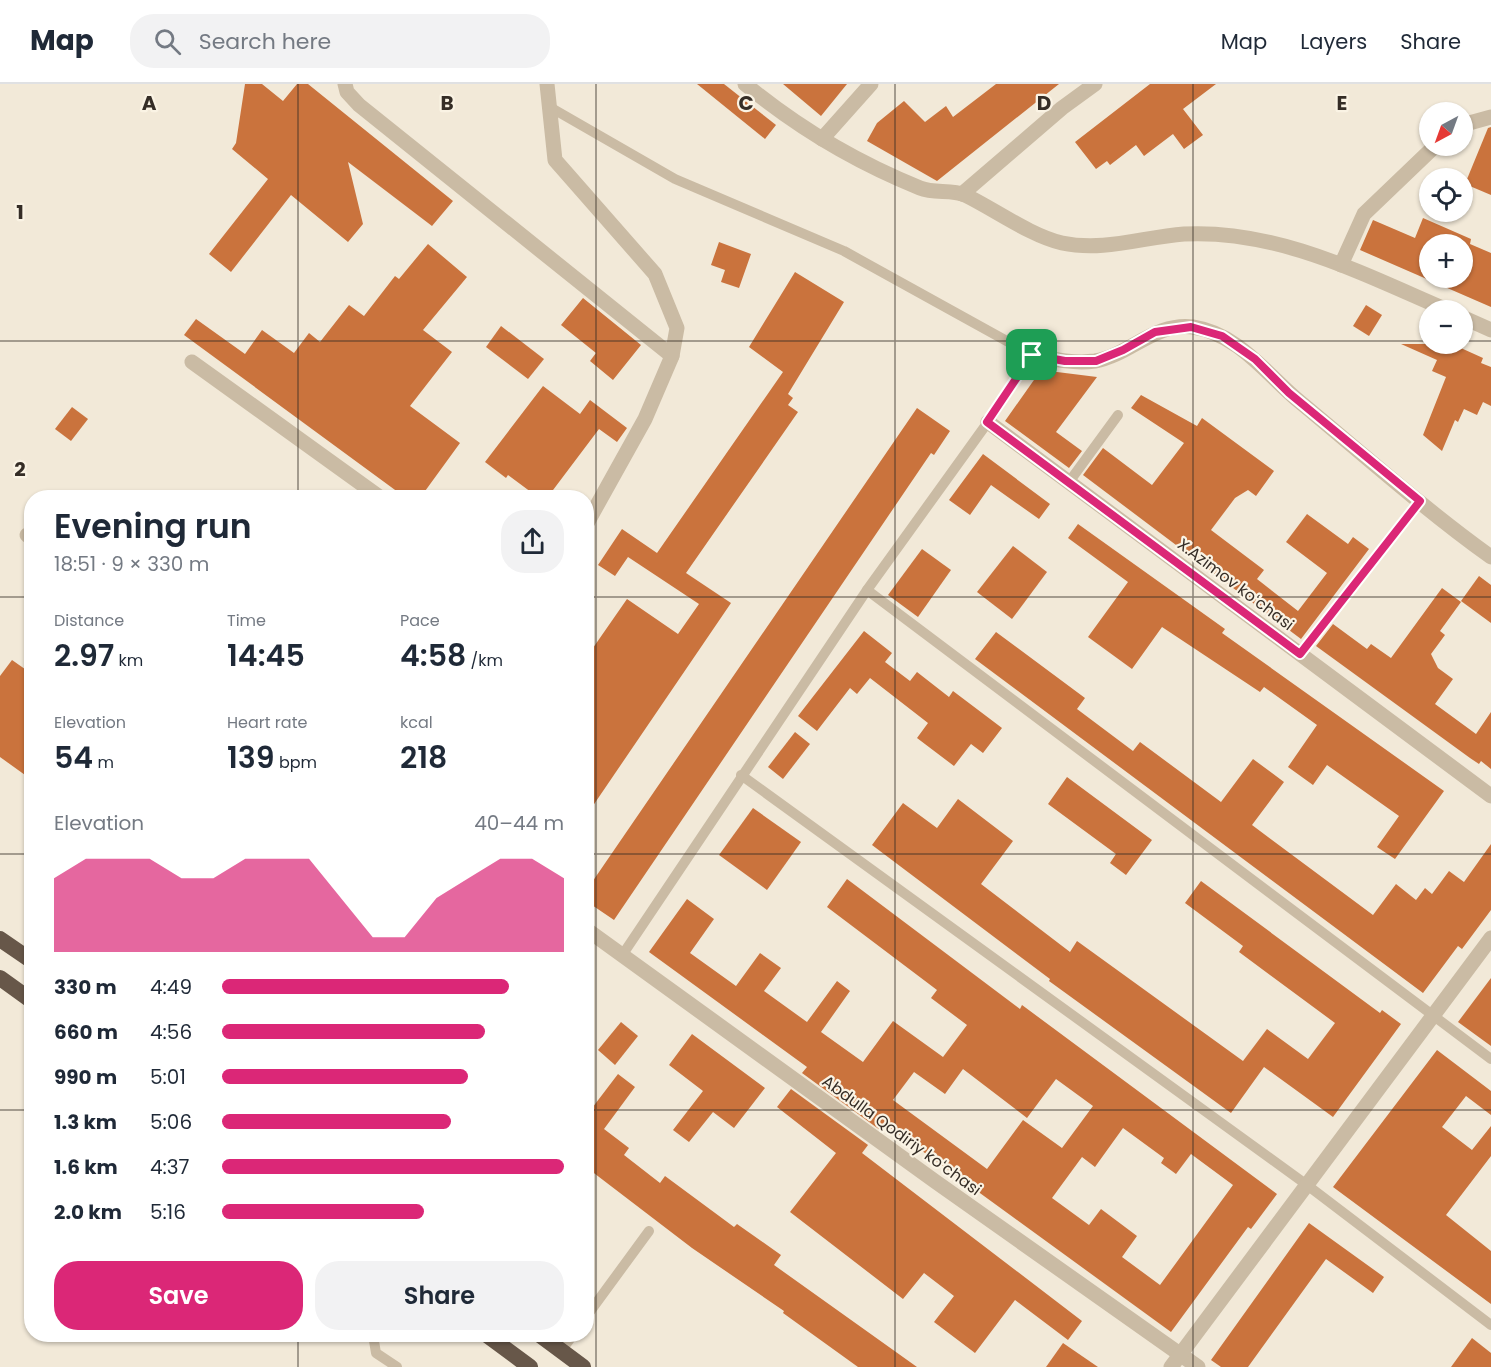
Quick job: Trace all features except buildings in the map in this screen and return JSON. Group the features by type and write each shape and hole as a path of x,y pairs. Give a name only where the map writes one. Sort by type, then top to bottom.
{"highway":[{"path":"0,939 24,956"},
{"path":"0,978 24,994"},
{"path":"496,1342 530,1367"},
{"path":"549,1342 583,1367"}],"street":[{"path":"345,84 347,92 359,105 672,356"},
{"path":"547,84 555,160 655,274 677,328 672,356 645,419 594,511"},
{"path":"745,84 822,139 923,189 962,194 1061,243 1103,246 1184,234 1258,238 1341,265 1423,300"},
{"path":"822,139 871,84"},
{"path":"962,194 1062,108 1095,84"},
{"path":"1473,122 1491,117"},
{"path":"1341,265 1364,214 1425,156"},
{"path":"1473,322 1491,330"},
{"path":"1032,355 1065,361 1096,361 1123,350 1155,332 1191,327 1222,336 1255,359 1289,393 1491,557"},
{"path":"192,362 370,490"},
{"name":"X.Azimov koʻchasi","path":"987,422 1491,796"},
{"name":"Abdulla Qodiriy koʻchasi","path":"594,934 936,1182 1198,1367"},
{"path":"1171,1367 1491,938"}],"lane":[{"path":"548,106 675,179 844,251 1032,355 867,590 623,954"},
{"path":"1069,482 1118,415"},
{"path":"1300,654 1420,501"},
{"path":"867,590 1491,1059"},
{"path":"741,775 1307,1185 1491,1325"},
{"path":"594,1306 649,1231"},
{"path":"375,1342 376,1353 397,1367"},
{"path":"561,1351 568,1342"}],"route":[{"path":"1191,327 1222,336 1255,359 1289,393 1420,501 1300,654 987,422 1032,355 1065,361 1096,361 1123,350 1155,332 1191,327"}]}
